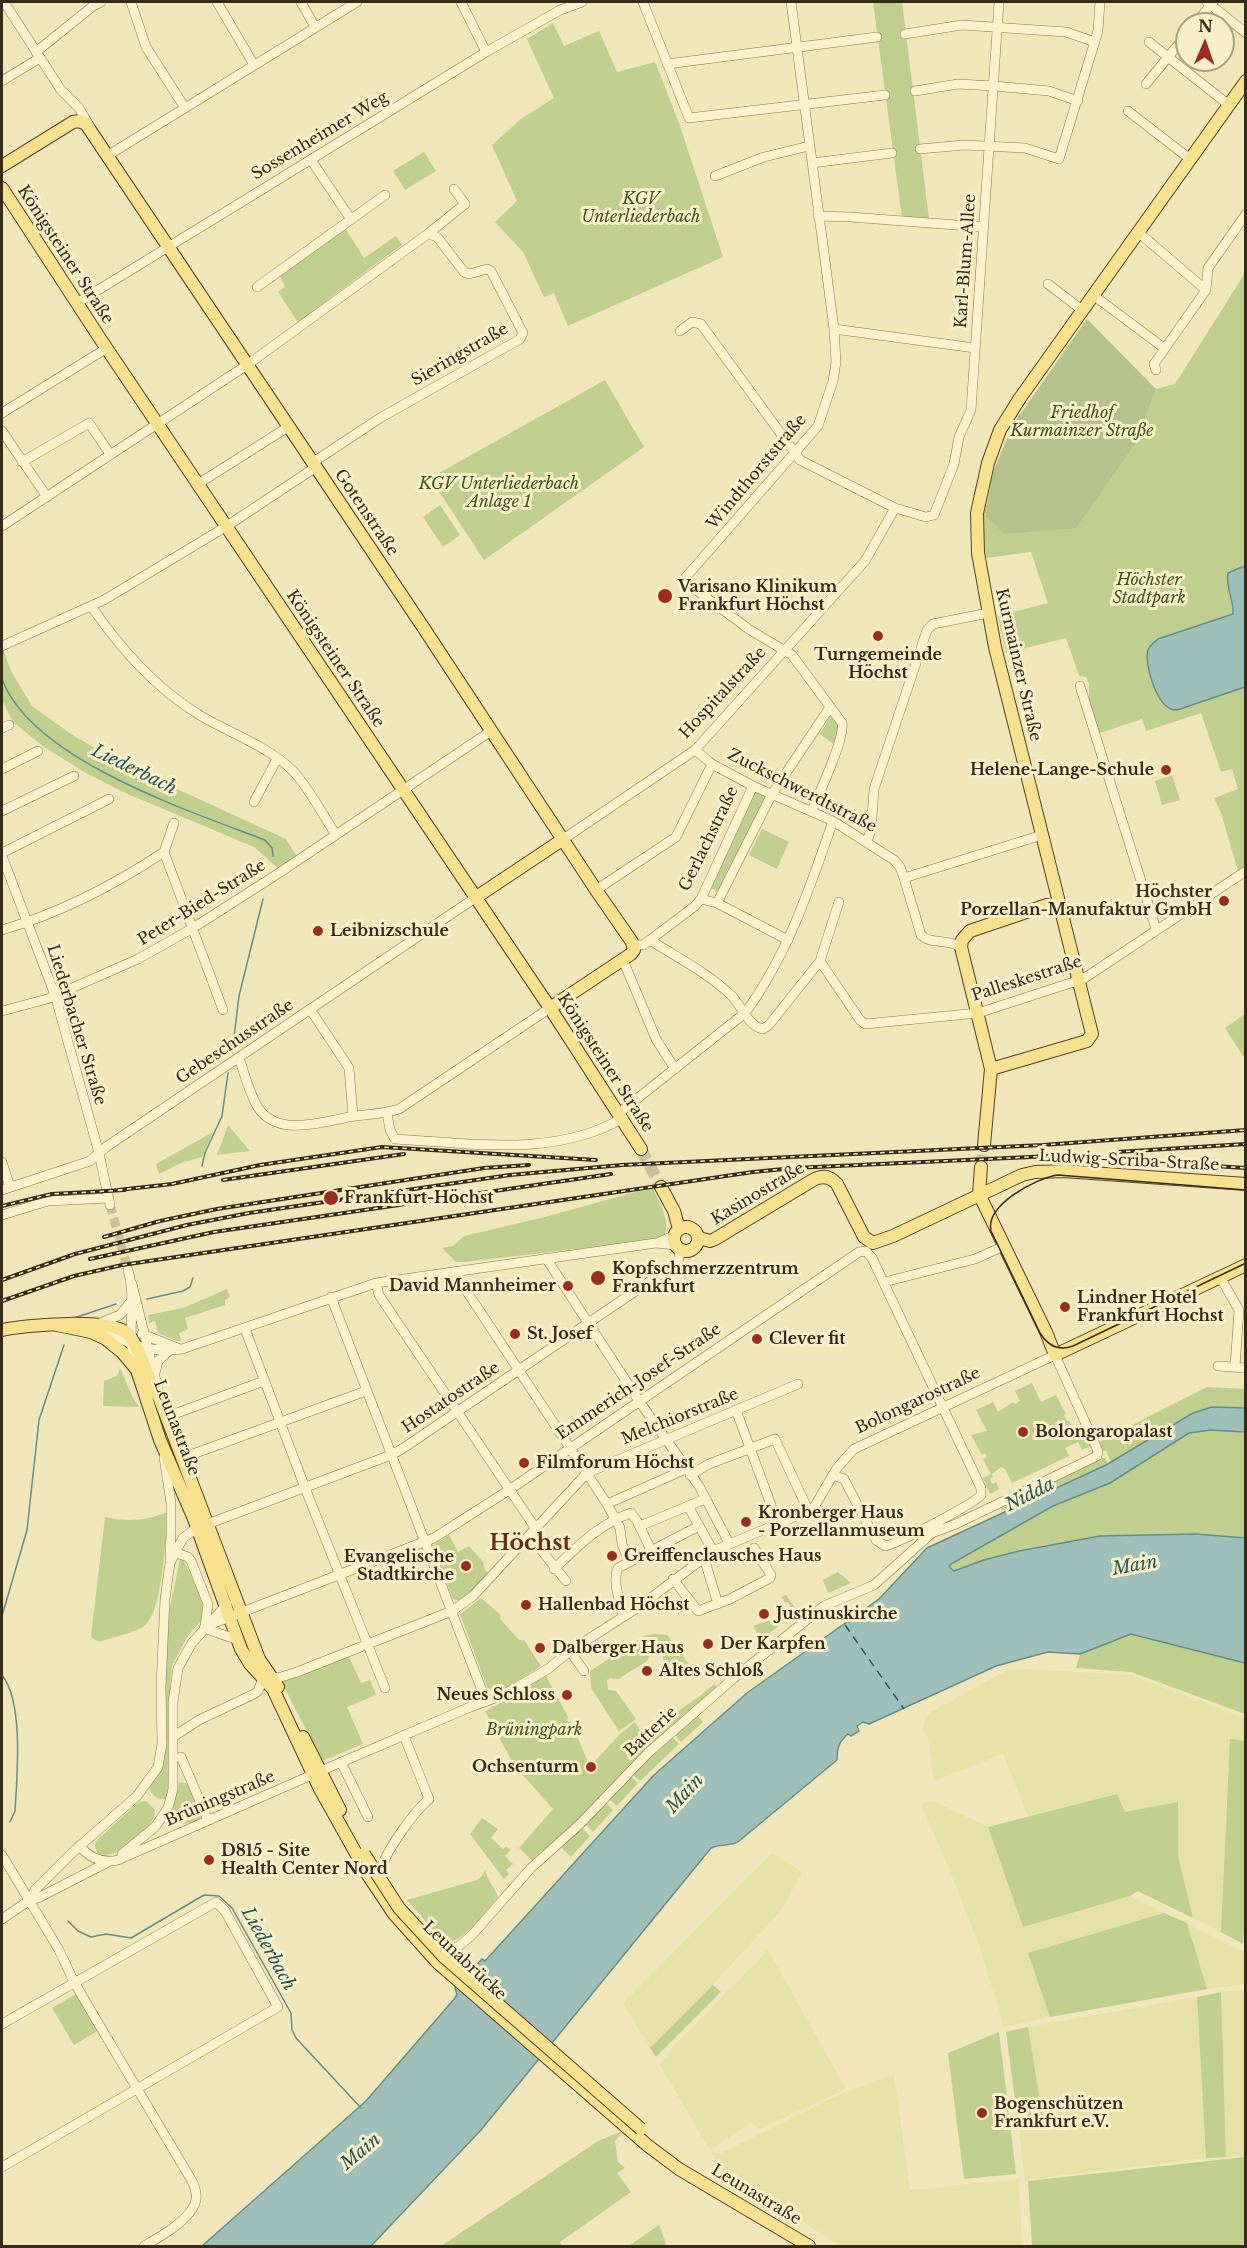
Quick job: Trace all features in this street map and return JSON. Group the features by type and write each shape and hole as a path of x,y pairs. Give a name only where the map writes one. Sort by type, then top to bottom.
{"main road":[{"name":"Kurmainzer Straße","path":"991,1069 1090,1039 1092,1029 1011,716 988,613 976,538 977,513 988,463 1000,430 1015,406 1245,81"},
{"path":"2,165 73,122 82,122 92,132"},
{"name":"Gotenstraße","path":"92,132 634,945"},
{"name":"Königsteiner Straße","path":"2,188 550,1008 641,1149"},
{"name":"Hospitalstraße","path":"475,898 562,840"},
{"path":"984,1145 991,1069 960,947 962,940 970,931 1047,905 1053,897 1055,886"},
{"path":"1047,905 1053,907 1063,917"},
{"path":"550,1008 631,954 634,945"},
{"path":"1008,1180 999,1182 989,1180 981,1167 979,1194 1050,1340 1055,1355"},
{"name":"Ludwig-Scriba-Straße","path":"979,1194 1008,1180 1035,1172 1064,1171 1245,1184"},
{"name":"Kasinostraße","path":"699,1238 710,1241 715,1239 816,1179 825,1177 837,1184 868,1247"},
{"path":"661,1187 674,1211 680,1237 688,1251 695,1248 699,1238 696,1231 680,1237"},
{"name":"Emmerich-Josef-Straße","path":"868,1247 979,1194"},
{"name":"Bolongarostraße","path":"1055,1355 1245,1265"},
{"path":"2,1330 98,1324 136,1340"},
{"name":"Leunastraße","path":"57,1325 91,1332 111,1343 128,1358 136,1370 160,1440 232,1587 259,1659 317,1773"},
{"name":"Leunastraße","path":"136,1340 152,1386 159,1397 182,1458 218,1586 238,1641 245,1657 268,1678"},
{"name":"Leunabrücke","path":"317,1773 360,1855 399,1908 444,1957 638,2132"},
{"name":"Leunastraße","path":"638,2132 686,2171 809,2247"}],"street":[{"name":"Gotenstraße","path":"4,2 70,100 75,111 73,122"},
{"path":"2,81 38,55 93,6 101,2"},
{"path":"131,2 146,48 185,108"},
{"path":"216,2 254,65"},
{"path":"301,2 315,27"},
{"path":"107,156 357,2"},
{"path":"461,2 486,52"},
{"name":"Sossenheimer Weg","path":"77,303 486,52 560,10 582,2"},
{"path":"643,2 689,118 885,95"},
{"name":"Windthorststraße","path":"785,650 741,623 688,584 686,577 818,426 833,381 836,362 834,329 791,2"},
{"name":"Karl-Blum-Allee","path":"895,508 926,517 934,515 954,464 959,436 971,410 999,2"},
{"path":"920,149 964,145 1025,148 1059,159 1098,31 1100,2"},
{"path":"1210,3 1245,33"},
{"path":"905,33 962,25 1066,32 1095,42"},
{"path":"667,64 877,37"},
{"path":"1149,42 1229,105"},
{"path":"1146,84 1175,49"},
{"path":"915,91 958,84 994,86 1049,91 1078,101"},
{"name":"Gotenstraße","path":"70,100 79,108 92,132"},
{"path":"1128,111 1190,159"},
{"path":"715,176 764,157 809,146"},
{"path":"812,163 892,153"},
{"path":"311,160 350,218"},
{"path":"2,526 247,365 429,233 465,204 454,189"},
{"path":"257,287 385,195"},
{"path":"1156,370 1154,364 1164,348 1206,290 1208,268 1245,214"},
{"path":"818,216 983,227"},
{"path":"1138,232 1206,290"},
{"name":"Sieringstraße","path":"2,646 91,606 226,526 380,418 520,339 523,333 488,268 469,274 464,272 438,238 429,233"},
{"path":"1047,284 1082,310"},
{"path":"1093,295 1164,348"},
{"path":"680,331 692,322 701,324 800,460 895,508"},
{"path":"834,329 975,348"},
{"path":"2,413 107,348"},
{"path":"22,462 89,423 110,454"},
{"path":"198,484 288,427"},
{"path":"2,431 46,497"},
{"name":"Hospitalstraße","path":"562,840 695,750 838,594 865,561 895,508"},
{"path":"91,606 131,659 159,685 195,712 277,759 294,772 336,835"},
{"path":"867,841 871,830 874,789 927,630 933,624 988,613"},
{"path":"785,650 792,655 842,723 843,729 812,811"},
{"path":"1080,686 1156,929"},
{"name":"Gerlachstraße","path":"717,903 772,794 830,707"},
{"name":"Peter-Bied-Straße","path":"2,1011 55,995 138,959 193,928 404,791 491,731"},
{"name":"Zuckschwerdtstraße","path":"695,750 712,764 753,786 833,821 894,860 900,867 904,878 921,935 927,940 949,941 960,947"},
{"path":"2,769 38,751"},
{"path":"254,802 277,759"},
{"path":"596,890 676,837 712,764"},
{"path":"2,811 74,776"},
{"name":"Gerlachstraße","path":"634,945 643,945 695,906 753,786"},
{"path":"2,855 109,799"},
{"path":"387,1113 390,1130 395,1139 498,1145 534,1144 579,1137 599,1130 621,1115 745,1013 756,999 788,940 833,821"},
{"path":"2,930 67,907 103,889 164,852 174,823"},
{"path":"904,878 1042,835"},
{"path":"164,852 223,1010"},
{"name":"Liederbacher Straße","path":"2,855 55,995 99,1153 110,1202 48,1201 2,1215"},
{"name":"Palleskestraße","path":"820,961 865,1024 978,1013 1087,978 1156,929 1245,871"},
{"name":"Gebeschusstraße","path":"6,1189 90,1161 475,898"},
{"path":"700,899 717,903 788,940"},
{"path":"650,940 718,983 740,1005 753,1025 759,1029 765,1028 820,961 839,902"},
{"path":"937,940 970,931"},
{"path":"622,960 656,1039 675,1069"},
{"path":"239,1058 255,1104 273,1121 298,1126 353,1116 387,1113 399,1109 550,1008"},
{"path":"310,1010 349,1068 353,1116"},
{"path":"2,1162 6,1189"},
{"path":"77,1329 101,1331 169,1351 245,1329 376,1283 657,1243 680,1237"},
{"name":"Hostatostraße","path":"202,1525 391,1455 457,1413 674,1265 678,1261 680,1237"},
{"path":"884,1282 975,1259 1004,1246"},
{"name":"Kasinostraße","path":"868,1247 981,1488 980,1497 938,1525"},
{"name":"Emmerich-Josef-Straße","path":"227,1609 241,1613 424,1543 509,1490 868,1247"},
{"path":"546,1258 688,1472 729,1543"},
{"path":"128,1270 132,1284 136,1370"},
{"path":"454,1272 608,1504 616,1518 629,1561"},
{"path":"1218,1366 1240,1367 1242,1309 1220,1277"},
{"path":"376,1283 379,1295 509,1490 546,1557 566,1581"},
{"name":"Leunastraße","path":"132,1284 136,1340 155,1374 159,1397"},
{"path":"331,1297 486,1701 503,1695 548,1669 570,1651 640,1606 713,1551 809,1512 778,1441 771,1439 608,1504"},
{"path":"98,1324 120,1315 132,1300"},
{"path":"245,1329 385,1689"},
{"path":"136,1340 160,1342 182,1349"},
{"path":"155,1374 158,1361 169,1351"},
{"path":"833,1475 844,1479 876,1540 883,1545 889,1545 938,1525 956,1524 1098,1455 1055,1355"},
{"name":"Bolongarostraße","path":"809,1512 817,1505 833,1475 854,1449 1055,1355"},
{"path":"166,1417 264,1381"},
{"name":"Melchiorstraße","path":"268,1678 278,1678 297,1672 452,1611 473,1596 587,1473 794,1386"},
{"path":"182,1458 366,1391"},
{"path":"736,1410 771,1505 775,1525"},
{"path":"30,1900 35,1890 80,1846 137,1796 154,1775 160,1758 165,1599 170,1563 171,1503 160,1440"},
{"path":"640,1526 705,1499"},
{"path":"688,1506 713,1551"},
{"path":"554,1569 594,1531 616,1518 631,1513 651,1550"},
{"path":"170,1563 183,1538 202,1525"},
{"name":"Batterie","path":"404,1736 429,1799 409,1820 382,1868 382,1884 387,1899 423,1941 448,1949 459,1946 472,1935 531,1868 580,1824 648,1753 722,1687 824,1606 874,1585 938,1525"},
{"path":"623,1615 616,1572 618,1568 699,1526"},
{"path":"673,1580 698,1611 718,1604 770,1578 771,1575 754,1548"},
{"path":"176,1553 188,1557 208,1604 207,1621 204,1628"},
{"path":"704,1558 718,1604"},
{"path":"2,1919 30,1900 109,1862 144,1838 165,1815 173,1789 174,1688 178,1668 192,1643 204,1628 227,1609 232,1587"},
{"name":"Leunastraße","path":"227,1609 241,1613"},
{"path":"204,1628 238,1641"},
{"path":"570,1651 584,1671"},
{"path":"173,1737 190,1725 258,1691 268,1678"},
{"name":"Brüningstraße","path":"109,1862 486,1701"},
{"path":"173,1715 181,1724 190,1725"},
{"path":"180,1757 208,1820"},
{"path":"341,1762 368,1817"},
{"path":"92,1857 92,1844 96,1831"},
{"path":"80,1846 92,1857 109,1862"},
{"path":"2,1854 59,1950 74,1982 136,2089 192,2181 196,2192 193,2206 185,2217 165,2234 144,2247"},
{"path":"2,2024 216,1902 225,1911 278,2007 2,2167"}],"shaded area":[{"path":"1025,1669 1130,1675 1245,1718 1245,1741 1230,1740 1221,1932 1193,1918 1178,1856 1178,1803 1124,1812 1117,1794 1028,1817 1003,1754 934,1781 928,1738 922,1730 929,1713 1005,1671"},
{"path":"925,1802 936,1802 988,1827 1023,1927 1130,1896 1164,1913 1029,1953 1050,2017 1004,2027 979,1945 921,1805"},
{"path":"772,1853 801,1871 782,1909 713,1985 650,2048 623,2003"},
{"path":"1187,1923 1245,1952 1245,1984 1207,1989"},
{"path":"768,1950 846,2089 760,2129 750,2123 712,2149 708,2147 660,2065 673,2047"},
{"path":"1245,1989 1245,2156 1226,2157 1221,1992"},
{"path":"1197,1997 1206,2158 1025,2180 1018,2121 1043,2119 1028,2027"},
{"path":"894,2074 910,2190 1019,2179 1022,2246 840,2246 718,2167 711,2152 721,2153 831,2098"}],"green space":[{"path":"873,2 902,2 929,219 902,218"},
{"name":"KGV Unterliederbach","path":"553,23 564,46 599,31 617,72 655,62 679,123 723,257 568,326 554,293 544,297 523,252 495,222 517,201 492,145 521,119 554,98 527,39"},
{"path":"424,152 436,171 405,190 393,171"},
{"path":"345,228 364,258 396,236 402,245 331,297 299,324 278,292 285,287 280,276"},
{"name":"Höchster Stadtpark","path":"1245,273 1245,866 1238,871 1221,813 1214,798 1238,789 1232,769 1221,772 1201,713 1146,731 1142,719 1100,733 1089,709 1089,684 1086,677 1079,676 1066,638 1006,653 998,616 1048,603 1031,552 986,558 982,532 982,507 987,504 985,516 1137,441 1156,389 1175,384"},
{"name":"Friedhof Kurmainzer Straße","path":"1087,319 1156,389 1137,441 1076,528 1005,534 985,516 992,475 1012,426"},
{"name":"KGV Unterliederbach Anlage 1","path":"605,380 644,447 484,560 430,478"},
{"path":"440,505 460,535 443,547 423,517"},
{"path":"2,646 11,671 32,706 74,736 127,766 286,839 298,858 280,870 254,847 123,792 86,773 44,747 13,722 2,700"},
{"path":"832,713 840,722 835,745 820,734"},
{"path":"1172,775 1180,800 1162,805 1155,781"},
{"path":"755,792 767,797 718,894 714,889 707,889"},
{"path":"762,829 789,842 777,869 749,855"},
{"path":"1245,1014 1245,1055 1243,1056 1225,1028"},
{"path":"228,1125 250,1151 217,1155"},
{"path":"213,1132 202,1157 181,1163 159,1174 156,1164"},
{"path":"653,1189 666,1220 663,1239 464,1262 456,1262 442,1248 453,1246 464,1236"},
{"path":"227,1289 230,1297 225,1300 225,1305 185,1318 188,1329 179,1333 181,1341 158,1333 155,1321 149,1323 148,1315 183,1308"},
{"path":"120,1368 139,1407 103,1406 104,1381 117,1376"},
{"path":"1032,1383 1041,1402 1056,1395 1066,1414 1064,1415 1067,1421 1076,1434 1084,1430 1091,1446 1082,1450 1078,1442 1065,1448 1069,1456 1012,1483 1005,1469 1001,1467 992,1474 993,1477 990,1479 992,1484 996,1482 999,1489 990,1494 983,1478 991,1474 983,1459 987,1457 985,1453 982,1455 971,1435 987,1431 976,1410 993,1402 998,1412 1013,1402 1014,1404 1020,1401 1015,1391"},
{"path":"1207,1387 1245,1389 1245,1408 1212,1407 1193,1413 1111,1462 1106,1451 1101,1450 1097,1443"},
{"path":"1210,1430 1245,1432 1245,1539 1171,1535 1098,1538 1025,1550 953,1571 949,1568 951,1564 1053,1506 1110,1483 1189,1433"},
{"path":"1100,1458 1105,1458 1108,1464 1002,1511 1000,1506"},
{"path":"167,1512 162,1574 150,1620 143,1627 127,1634 99,1642 91,1637 105,1517 136,1520"},
{"path":"449,1535 458,1552 469,1546 483,1562 489,1574 460,1601 453,1599 432,1546"},
{"path":"180,1559 184,1561 205,1605 201,1621 189,1634 172,1665 170,1784 167,1799 161,1799 154,1796 149,1788 160,1772 170,1607"},
{"path":"838,1572 851,1583 828,1593 823,1580"},
{"path":"786,1595 796,1609 789,1614 790,1617 761,1640 753,1626 789,1612 789,1603 781,1597"},
{"path":"481,1598 501,1615 500,1619 519,1640 524,1640 541,1666 498,1693 487,1687 460,1614"},
{"path":"1131,1634 1245,1663 1245,1714 1131,1672 1076,1668 1080,1654"},
{"path":"646,1635 667,1635 691,1667 674,1677 664,1662 662,1654 658,1653 650,1655 647,1661 618,1679 607,1680 608,1690 616,1691 636,1719 619,1731 591,1688 590,1671"},
{"path":"349,1657 361,1683 370,1680 376,1695 347,1707 363,1744 322,1761 281,1681"},
{"name":"Brüningpark","path":"545,1674 568,1717 567,1721 571,1722 589,1764 587,1768 591,1772 595,1769 593,1764 595,1761 619,1735 635,1722 640,1731 646,1733 714,1684 718,1688 545,1853 542,1851 532,1860 519,1848 553,1809 514,1765 485,1711 520,1693"},
{"path":"695,1713 703,1722 681,1742 674,1734"},
{"path":"671,1736 679,1744 640,1781 632,1774"},
{"path":"1230,1739 1245,1741 1246,1903 1243,1944 1221,1932"},
{"path":"630,1776 638,1783 617,1806 609,1799"},
{"path":"180,1782 189,1784 200,1809 201,1821 185,1823 170,1816 176,1788"},
{"path":"1117,1794 1125,1812 1178,1802 1178,1856 1193,1918 1138,1891 1130,1896 1023,1927 988,1827"},
{"path":"146,1801 155,1810 154,1818 142,1835 124,1849 114,1853 105,1855 97,1853 95,1844 97,1840 139,1802"},
{"path":"605,1802 613,1810 593,1832 585,1823"},
{"path":"482,1818 498,1829 491,1838 503,1849 506,1847 511,1849 505,1856 513,1864 506,1870 509,1874 504,1879 470,1834"},
{"path":"580,1826 590,1836 571,1857 559,1845"},
{"path":"485,1870 498,1897 469,1930 455,1940 447,1943 442,1940 407,1900 477,1880"},
{"path":"1164,1913 1187,1923 1207,1989 1050,2017 1028,1953"},
{"path":"713,1985 721,1992 656,2057 650,2048"},
{"path":"1221,1992 1226,2157 1206,2158 1197,1997"},
{"path":"78,1993 99,2030 74,2045 52,2008"},
{"path":"1028,2027 1043,2119 1018,2121 1006,2032"},
{"name":"Bogenschützen Frankfurt e.V.","path":"999,2032 1016,2174 964,2179 948,2053"},
{"path":"622,2133 615,2141 618,2162 625,2168 617,2173 631,2192 560,2242 562,2246 441,2246 598,2141"},
{"path":"1245,2157 1245,2246 1032,2246 1028,2181"},
{"path":"659,2225 667,2246 629,2246"}],"water":[{"path":"1246,567 1245,687 1180,709 1174,710 1168,707 1157,694 1150,675 1147,657 1149,648 1158,639 1233,614 1228,573"},
{"name":"Main","path":"1212,1407 1245,1408 1245,1432 1210,1430 1189,1433 1110,1483 1053,1506 949,1567 954,1571 1019,1551 1100,1536 1196,1534 1245,1538 1245,1663 1131,1634 1080,1654 1048,1652 996,1666 869,1724 863,1722 857,1726 859,1731 851,1736 848,1734 841,1742 837,1760 739,1841 711,1848 481,2130 371,2246 202,2246 366,2101 455,1998 457,1994 455,1988 482,1959 485,1961 654,1775 747,1693 879,1599 927,1548 1106,1465 1193,1413"}],"waterway":[{"name":"Liederbach","path":"2,679 19,708 45,734 79,758 157,798 265,840 272,848 273,856"},
{"name":"Liederbach","path":"232,1053 239,996 263,899"},
{"name":"Liederbach","path":"202,1166 205,1153 222,1116 228,1073"},
{"name":"Liederbach","path":"147,1299 183,1291 190,1287 193,1278"},
{"name":"Liederbach","path":"74,1318 116,1304"},
{"name":"Liederbach","path":"2,1616 27,1530 39,1420 64,1345"},
{"name":"Liederbach","path":"2,1675 14,1703 18,1740 15,1811 10,1822"},
{"name":"Liederbach","path":"68,1921 78,1931 91,1937 106,1934 131,1938 204,1895 219,1896 232,1908 291,2013 292,2030 296,2038 361,2108"}],"ferry route":[{"path":"845,1625 904,1709"}],"tunnel":[{"path":"981,1167 984,1145"},
{"path":"641,1149 661,1187"},
{"path":"110,1205 128,1270"}],"tram line":[{"path":"1246,1190 1058,1175 1037,1181 1014,1194 996,1212 991,1221 991,1231 1040,1333 1050,1344 1059,1348 1073,1346 1246,1263"}],"railway":[{"path":"2,1280 75,1254 187,1225 249,1213 510,1175 622,1165 1043,1145 1246,1130"},
{"path":"1117,1152 1246,1144"},
{"path":"118,1190 172,1184 260,1165 382,1147 596,1160"},
{"path":"223,1180 404,1154"},
{"path":"2,1301 74,1276 122,1265 753,1172 794,1168 1052,1156 1246,1168"},
{"path":"104,1237 160,1221 217,1209 484,1168 529,1165"},
{"path":"90,1259 214,1232 611,1174"},
{"path":"2,1206 52,1194 125,1190"}],"place":[{"name":"Varisano Klinikum Frankfurt Höchst","path":"665,596"},
{"name":"Turngemeinde Höchst","path":"878,636"},
{"name":"Helene-Lange-Schule","path":"1166,770"},
{"name":"Höchster Porzellan-Manufaktur GmbH","path":"1224,901"},
{"name":"Leibnizschule","path":"318,931"},
{"name":"Frankfurt-Höchst","path":"331,1198"},
{"name":"Kopfschmerzzentrum Frankfurt","path":"598,1278"},
{"name":"David Mannheimer","path":"568,1286"},
{"name":"Lindner Hotel Frankfurt Hochst","path":"1065,1307"},
{"name":"St. Josef","path":"515,1334"},
{"name":"Clever fit","path":"757,1339"},
{"name":"Bolongaropalast","path":"1023,1432"},
{"name":"Filmforum Höchst","path":"524,1463"},
{"name":"Kronberger Haus - Porzellanmuseum","path":"746,1522"},
{"name":"Greiffenclausches Haus","path":"612,1556"},
{"name":"Evangelische Stadtkirche","path":"466,1566"},
{"name":"Hallenbad Höchst","path":"526,1605"},
{"name":"Justinuskirche","path":"764,1614"},
{"name":"Der Karpfen","path":"708,1644"},
{"name":"Dalberger Haus","path":"540,1648"},
{"name":"Altes Schloß","path":"647,1671"},
{"name":"Neues Schloss","path":"567,1695"},
{"name":"Ochsenturm","path":"591,1767"},
{"name":"D815 - Site Health Center Nord","path":"209,1860"},
{"name":"Bogenschützen Frankfurt e.V.","path":"982,2113"}],"district":[{"name":"Höchst","path":"530,1544"}],"water label":[{"name":"Nidda","path":"1030,1495"}]}
